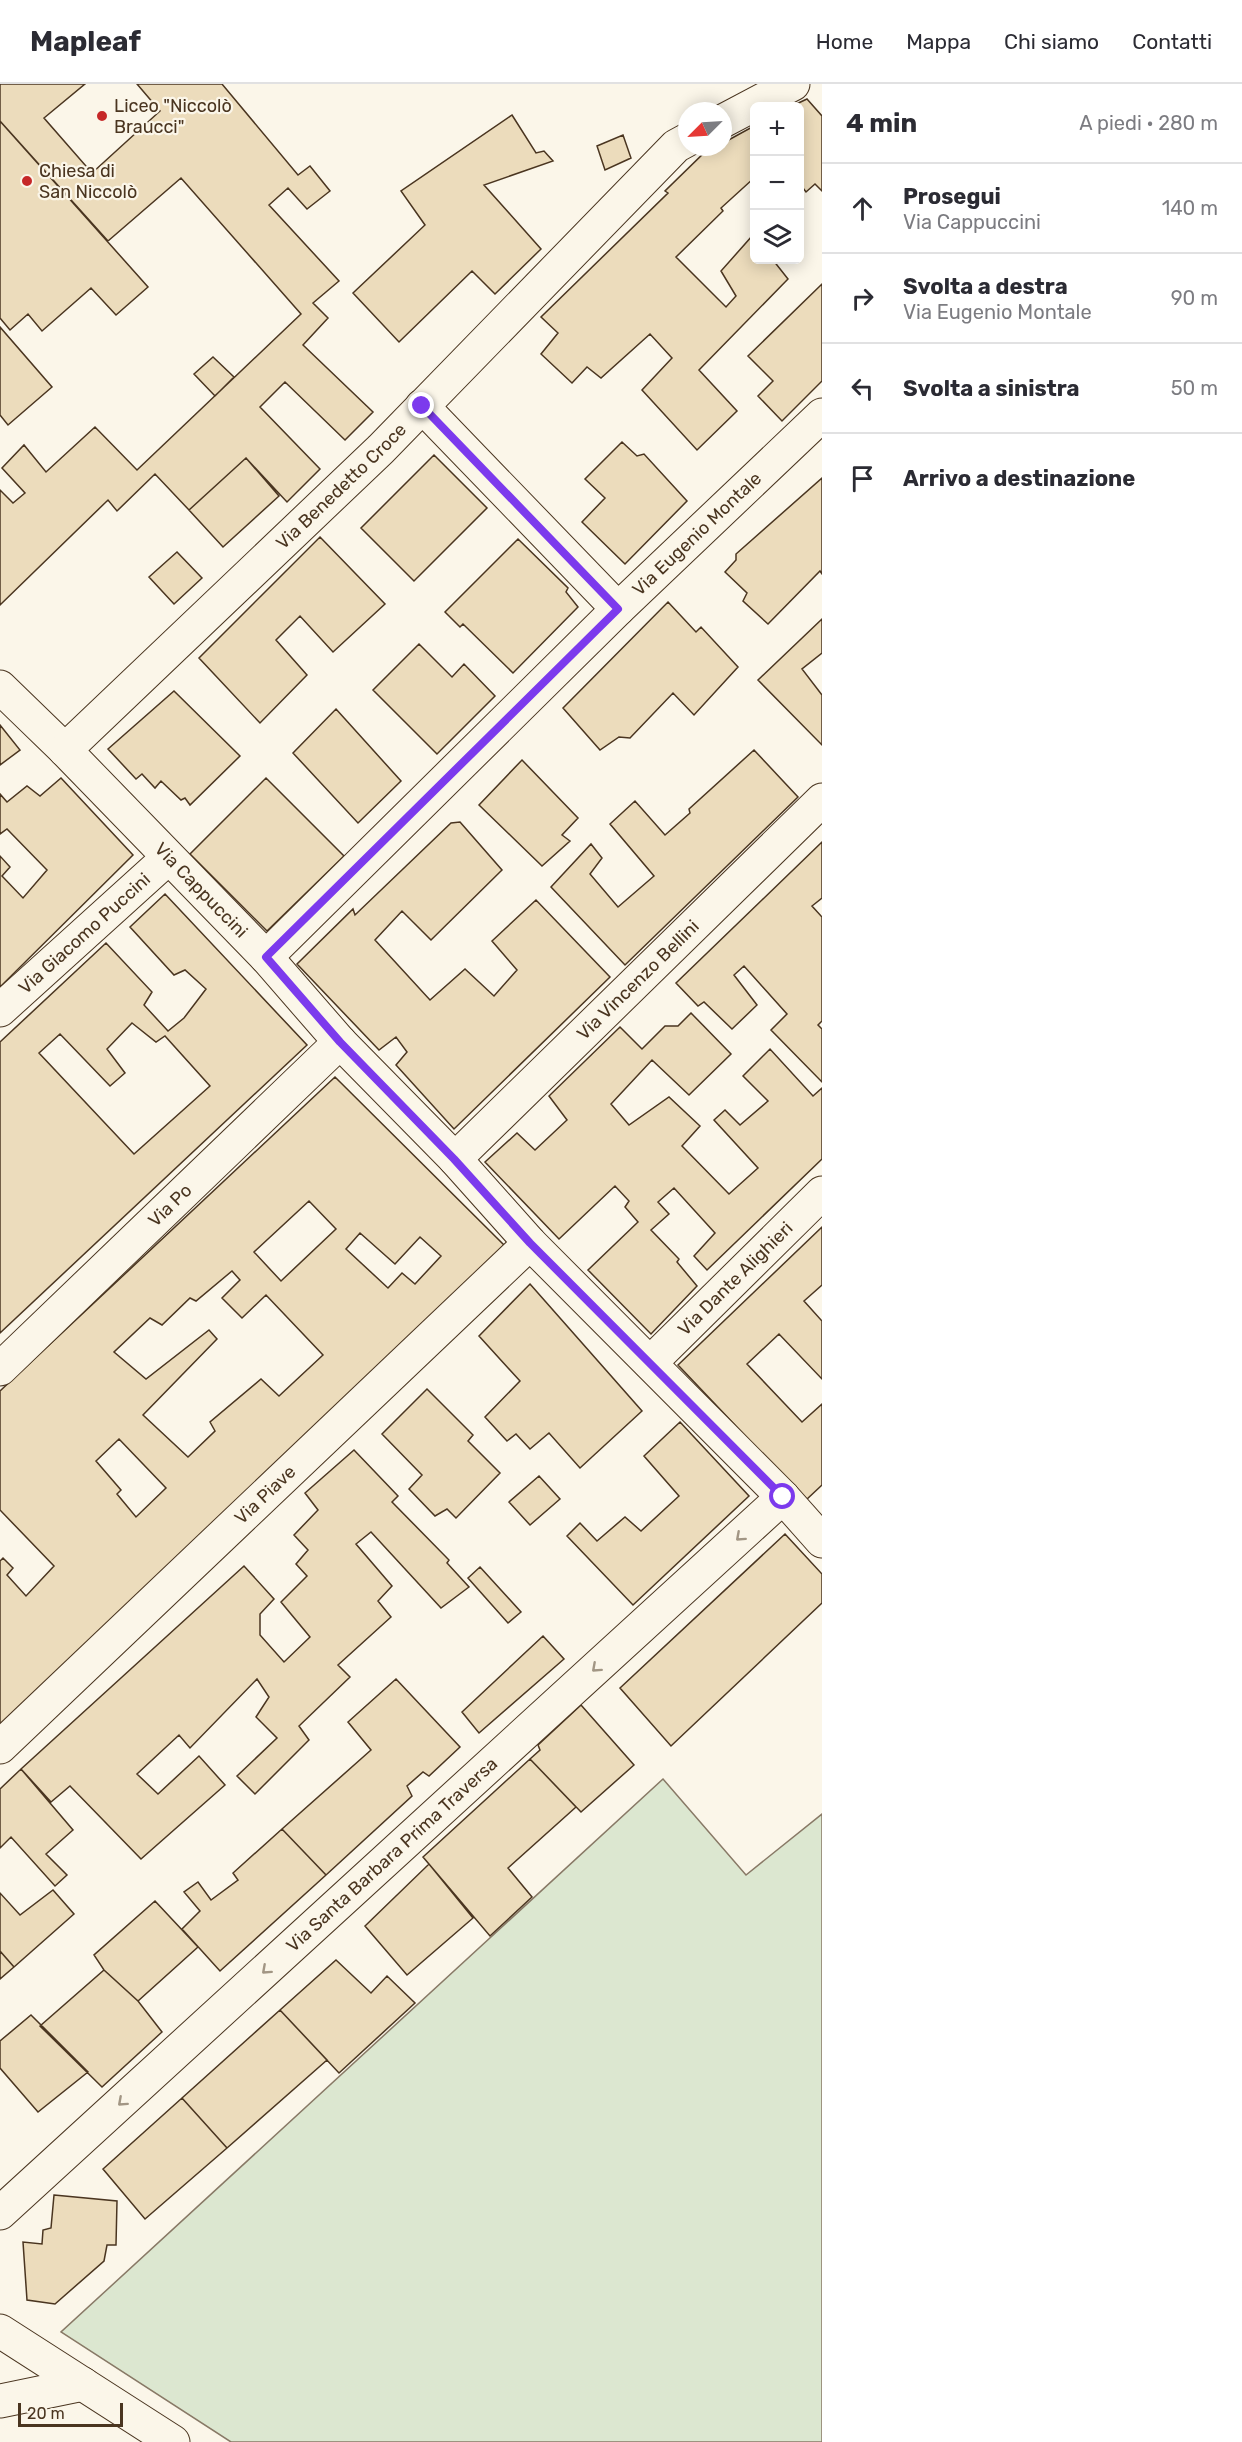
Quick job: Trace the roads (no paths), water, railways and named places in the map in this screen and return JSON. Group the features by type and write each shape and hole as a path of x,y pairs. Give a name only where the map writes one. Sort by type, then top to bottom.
{"street":[{"path":"732,116 794,84"},
{"name":"Via Benedetto Croce","path":"65,750 381,449 678,145"},
{"path":"422,406 618,609"},
{"name":"Via Eugenio Montale","path":"266,957 618,609 822,415"},
{"name":"Via Cappuccini","path":"0,687 65,750 266,957 340,1042 454,1159 530,1243 783,1497 822,1541"},
{"name":"Via Vincenzo Bellini","path":"454,1159 822,800"},
{"name":"Via Giacomo Puccini","path":"0,1010 168,858"},
{"name":"Via Po","path":"0,1369 340,1042"},
{"name":"Via Dante Alighieri","path":"650,1364 822,1193"},
{"name":"Via Piave","path":"0,1747 530,1243"},
{"name":"Via Santa Barbara Prima Traversa","path":"0,2213 783,1497"},
{"path":"0,2331 173,2442"},
{"path":"0,2402 83,2384"}],"place":[{"name":"Liceo \"Niccolò Braucci\"","path":"102,116"},
{"name":"Chiesa di San Niccolò","path":"27,181"}]}
